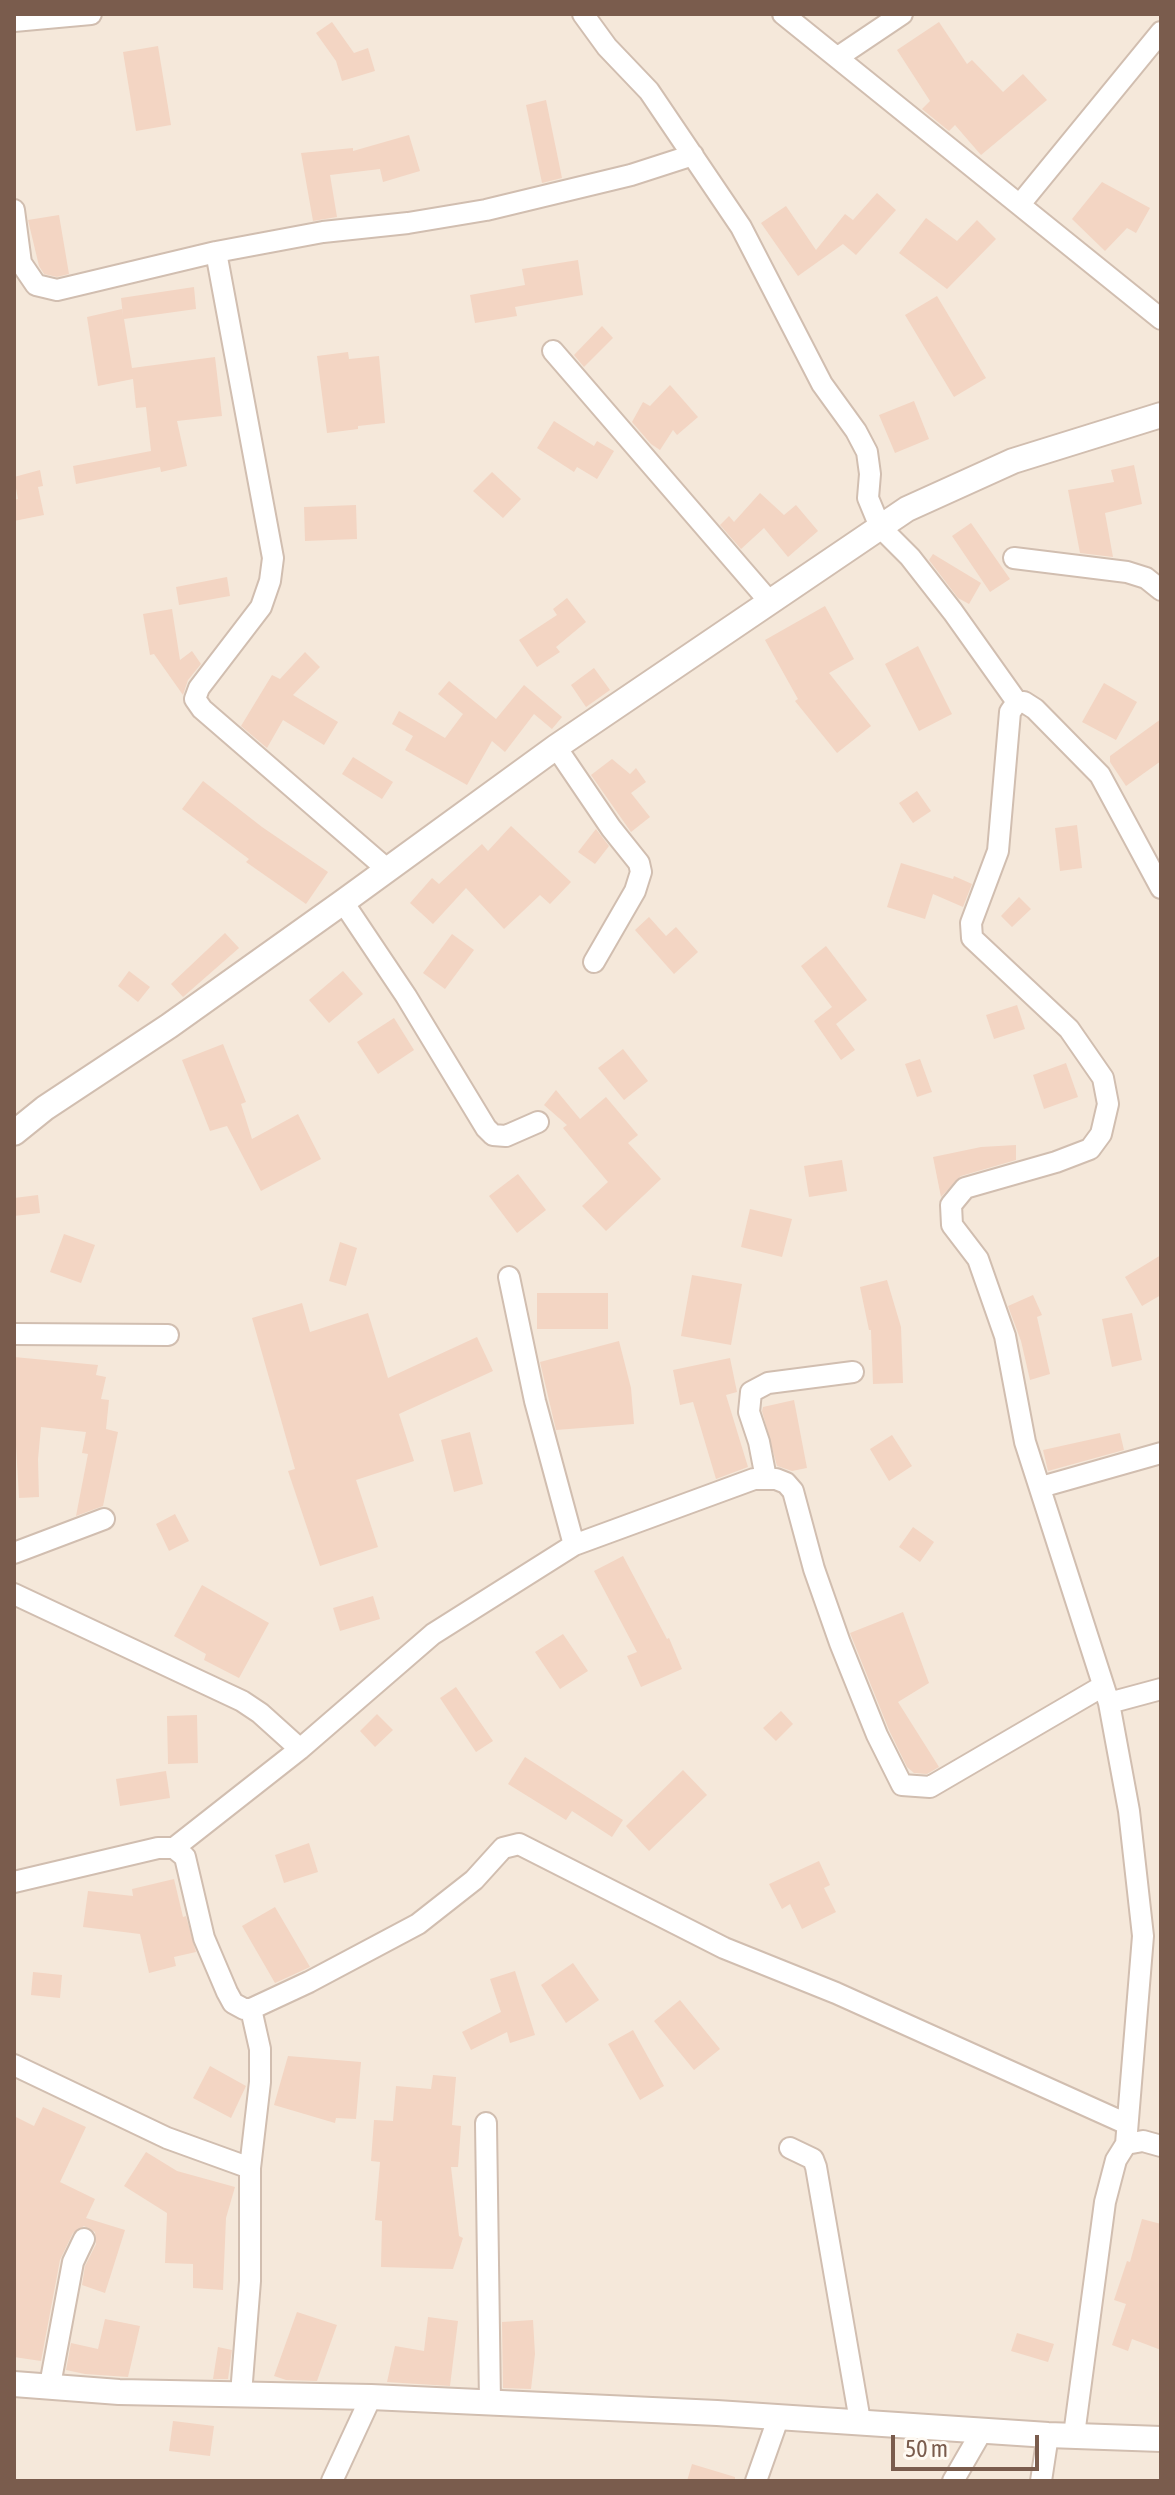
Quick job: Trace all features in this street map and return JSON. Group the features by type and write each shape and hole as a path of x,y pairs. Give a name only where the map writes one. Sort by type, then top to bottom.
{"street":[{"path":"14,21 91,14"},
{"path":"583,14 607,47 649,91 741,227 822,384 856,431 867,452 870,474 868,498 880,527 910,557 1017,702"},
{"path":"783,14 1161,319"},
{"path":"838,57 902,14"},
{"path":"1021,203 1161,32"},
{"path":"14,210 21,263 36,285 57,290 216,252 323,232 408,223 486,210 631,175 693,155"},
{"path":"216,252 273,558 270,581 261,607 199,688 195,699 202,709 388,870"},
{"path":"553,351 769,601"},
{"path":"14,1133 45,1108 169,1026 556,747 907,509 1013,461 1161,415"},
{"path":"1014,558 1127,572 1146,578 1161,590"},
{"path":"1017,702 1024,702 1035,709 1100,775 1161,888"},
{"path":"1017,702 1010,712 998,851 971,923 972,938 1069,1029 1103,1078 1108,1090 1108,1104 1101,1134 1090,1149 965,1188 951,1205 952,1225 978,1259 1005,1336 1025,1442 1106,1694 1129,1811 1143,1936 1126,2134 1105,2202 1074,2435"},
{"path":"556,747 611,828 639,863 641,872 635,891 594,962"},
{"path":"343,902 406,996 486,1128 493,1135 506,1136 538,1122"},
{"path":"509,1277 535,1401 574,1545"},
{"path":"14,1334 168,1335"},
{"path":"766,1478 749,1412 751,1392 768,1383 853,1372"},
{"path":"1041,1487 1161,1453"},
{"path":"14,1882 158,1848 174,1848 300,1749 433,1634 574,1545 754,1479 766,1478 786,1483 793,1491 814,1569 840,1643 877,1735 902,1785 930,1787 1106,1694 1161,1689"},
{"path":"14,1553 104,1519"},
{"path":"14,1594 242,1701 300,1749"},
{"path":"174,1848 185,1857 204,1938 227,1992 233,2003 244,2009 251,2009 418,1924 474,1880 503,1848 519,1844 724,1948 836,1993 1126,2134 1161,2146"},
{"path":"241,2394 250,2281 250,2168 260,2082 260,2049 251,2009"},
{"path":"14,2065 167,2138 250,2168"},
{"path":"486,2123 490,2403"},
{"path":"790,2148 813,2159 816,2167 860,2421"},
{"path":"50,2385 73,2262 84,2239"},
{"path":"14,2384 119,2392 371,2397 779,2416 1048,2435 1161,2439"},
{"path":"332,2481 371,2397"},
{"path":"756,2481 779,2416"},
{"path":"953,2481 983,2429"},
{"path":"1041,2481 1048,2435"}],"shaded area":[{"path":"14,14 1161,14 1161,2481 14,2481"}],"building":[{"path":"332,22 354,53 368,48 375,71 342,81 336,61 316,33"},
{"path":"939,22 967,64 972,60 1003,92 1023,74 1047,100 981,155 955,125 949,131 922,109 930,101 897,50"},
{"path":"158,46 171,125 136,131 123,52"},
{"path":"546,100 562,178 542,183 526,105"},
{"path":"409,135 420,171 383,182 380,169 330,175 337,217 313,221 301,153 353,148 353,151"},
{"path":"1102,182 1150,208 1136,233 1127,228 1105,251 1072,219"},
{"path":"877,193 896,210 856,255 843,244 798,276 761,223 786,206 816,250 845,214 853,220"},
{"path":"59,215 69,274 57,277 44,274 39,266 28,220"},
{"path":"926,218 957,241 977,220 996,239 947,289 899,253"},
{"path":"578,260 583,295 515,307 517,316 475,323 470,295 525,285 522,269"},
{"path":"194,287 196,309 124,319 132,368 215,357 222,416 177,421 187,466 161,472 160,467 76,484 73,466 151,451 146,407 136,408 133,379 98,386 87,317 122,309 123,316 121,298"},
{"path":"937,296 986,378 954,397 905,315"},
{"path":"602,326 613,338 584,367 574,355"},
{"path":"348,352 349,359 379,356 385,423 327,433 317,356"},
{"path":"670,385 698,417 677,435 673,430 660,450 632,422 643,402 650,406"},
{"path":"914,401 929,439 895,453 879,415"},
{"path":"554,421 594,446 597,441 614,451 597,479 577,467 574,472 537,448"},
{"path":"1134,465 1142,504 1105,513 1113,557 1080,553 1068,490 1114,482 1111,470"},
{"path":"40,470 43,486 38,487 44,515 14,521 14,500 18,499 14,477"},
{"path":"492,472 521,499 503,518 473,491"},
{"path":"760,493 784,515 796,505 818,531 788,557 764,528 741,549 720,525 729,516 734,522"},
{"path":"356,505 357,539 305,541 304,507"},
{"path":"971,523 1010,579 990,592 952,536"},
{"path":"933,554 981,583 969,604 958,598 929,560"},
{"path":"227,577 230,596 179,605 176,587"},
{"path":"567,598 586,622 556,647 560,652 537,667 519,640 557,615 553,609"},
{"path":"825,606 854,659 829,673 871,726 837,753 795,701 798,699 765,640"},
{"path":"172,609 180,660 192,651 201,664 188,680 183,695 154,654 150,655 143,614"},
{"path":"918,646 952,714 919,731 885,664"},
{"path":"305,652 320,667 293,695 338,722 324,745 283,720 267,748 241,726 272,675 280,679"},
{"path":"594,668 610,690 586,707 571,685"},
{"path":"449,681 496,719 524,685 562,717 552,729 534,714 505,752 492,741 467,785 405,750 413,736 392,724 399,711 445,738 463,714 438,694"},
{"path":"1104,683 1137,702 1116,740 1082,722"},
{"path":"1161,719 1161,761 1126,786 1110,762 1110,756"},
{"path":"353,757 393,782 382,799 342,774"},
{"path":"612,759 630,774 636,768 646,782 631,793 650,817 631,832 591,775"},
{"path":"203,781 262,827 328,872 306,904 246,862 249,859 182,809"},
{"path":"917,791 931,811 913,823 899,803"},
{"path":"1077,825 1082,868 1060,871 1055,828"},
{"path":"511,826 571,882 550,904 540,895 504,929 466,888 433,924 410,903 432,878 439,884 482,844 488,851"},
{"path":"596,829 609,846 595,864 578,852"},
{"path":"901,863 953,879 954,876 972,884 963,907 933,894 925,919 887,907"},
{"path":"1019,897 1031,909 1012,927 1001,916"},
{"path":"649,917 666,936 676,927 698,952 674,974 635,930"},
{"path":"225,933 239,948 183,997 171,984"},
{"path":"452,934 474,950 445,989 423,973"},
{"path":"826,946 867,1000 836,1024 855,1050 841,1060 814,1021 832,1007 801,966"},
{"path":"129,971 150,987 138,1002 118,986"},
{"path":"343,971 363,994 329,1023 309,1000"},
{"path":"1017,1005 1025,1029 994,1039 986,1015"},
{"path":"394,1018 414,1050 378,1074 357,1042"},
{"path":"223,1044 246,1102 241,1104 252,1139 298,1114 321,1159 261,1191 227,1126 210,1131 182,1060"},
{"path":"623,1049 648,1081 624,1100 598,1068"},
{"path":"920,1059 932,1092 917,1097 905,1064"},
{"path":"1066,1063 1078,1097 1044,1109 1033,1075"},
{"path":"556,1090 580,1119 606,1097 638,1135 628,1143 661,1179 606,1231 582,1206 608,1182 563,1128 567,1125 544,1105"},
{"path":"1016,1145 1016,1160 961,1176 941,1197 933,1157 981,1147"},
{"path":"842,1160 847,1191 809,1197 804,1166"},
{"path":"518,1174 546,1210 517,1233 489,1196"},
{"path":"38,1195 40,1213 14,1216 14,1198"},
{"path":"750,1209 792,1219 782,1257 741,1247"},
{"path":"64,1234 95,1245 81,1283 50,1272"},
{"path":"340,1242 357,1248 346,1286 329,1281"},
{"path":"1161,1255 1161,1295 1142,1306 1125,1277"},
{"path":"692,1275 742,1284 731,1345 681,1336"},
{"path":"887,1280 901,1327 903,1383 873,1384 871,1330 860,1287"},
{"path":"537,1293 608,1293 608,1329 537,1329"},
{"path":"1033,1295 1042,1315 1037,1317 1050,1374 1030,1380 1021,1341 1008,1306"},
{"path":"302,1303 310,1332 368,1313 388,1378 477,1337 493,1371 399,1414 414,1461 356,1480 378,1547 320,1566 288,1471 295,1469 252,1318"},
{"path":"1132,1313 1142,1360 1112,1367 1102,1319"},
{"path":"619,1341 631,1388 634,1424 556,1430 540,1362"},
{"path":"14,1357 98,1365 96,1375 106,1377 101,1399 109,1400 106,1429 118,1432 103,1506 76,1516 88,1454 82,1453 86,1432 41,1427 39,1497 19,1498 14,1445"},
{"path":"730,1358 737,1392 726,1395 748,1467 716,1479 693,1402 680,1405 673,1370"},
{"path":"794,1400 807,1468 792,1471 777,1466 762,1411 763,1407"},
{"path":"470,1432 483,1484 454,1492 441,1440"},
{"path":"1120,1433 1124,1450 1048,1471 1043,1450"},
{"path":"892,1435 912,1466 889,1481 870,1449"},
{"path":"175,1514 189,1541 169,1551 156,1524"},
{"path":"913,1527 934,1542 920,1562 899,1547"},
{"path":"623,1556 669,1638 682,1669 641,1687 627,1656 637,1652 594,1571"},
{"path":"202,1585 269,1623 239,1678 204,1660 206,1654 174,1636"},
{"path":"373,1596 380,1619 340,1631 333,1608"},
{"path":"903,1612 929,1683 898,1702 939,1767 927,1774 914,1773 907,1767 850,1633"},
{"path":"563,1634 588,1671 560,1689 535,1652"},
{"path":"456,1687 493,1741 476,1752 440,1698"},
{"path":"781,1711 793,1724 776,1741 763,1728"},
{"path":"377,1714 393,1730 375,1747 360,1731"},
{"path":"197,1715 198,1763 168,1764 167,1716"},
{"path":"525,1757 623,1820 612,1837 572,1811 566,1820 508,1784"},
{"path":"683,1770 707,1795 649,1851 626,1826"},
{"path":"166,1771 170,1798 120,1806 116,1779"},
{"path":"309,1843 318,1872 284,1883 275,1855"},
{"path":"819,1861 830,1885 824,1888 836,1912 802,1929 790,1904 782,1909 769,1884"},
{"path":"174,1879 196,1952 174,1957 176,1966 149,1973 140,1934 83,1927 88,1891 133,1896 132,1889"},
{"path":"275,1907 310,1967 275,1983 242,1926"},
{"path":"573,1963 599,2000 566,2023 541,1985"},
{"path":"515,1971 535,2035 510,2043 507,2032 471,2050 462,2032 501,2012 490,1979"},
{"path":"33,1972 62,1975 60,1998 31,1995"},
{"path":"680,2000 720,2049 694,2070 654,2021"},
{"path":"633,2030 664,2086 640,2100 608,2044"},
{"path":"288,2056 361,2062 356,2119 336,2118 335,2123 274,2105"},
{"path":"210,2066 246,2086 231,2118 193,2098"},
{"path":"433,2075 456,2077 452,2125 461,2126 458,2167 451,2167 459,2236 463,2238 453,2269 381,2267 382,2221 375,2220 380,2162 371,2161 374,2120 393,2121 396,2086 431,2089"},
{"path":"43,2107 86,2127 60,2182 95,2199 86,2218 125,2230 105,2293 82,2285 85,2266 96,2244 95,2232 84,2226 73,2233 60,2260 41,2361 14,2357 14,2116 34,2126"},
{"path":"146,2152 177,2171 235,2187 226,2218 223,2290 193,2288 193,2264 165,2263 167,2213 124,2186"},
{"path":"1142,2219 1161,2224 1161,2350 1132,2339 1128,2351 1112,2345 1126,2304 1114,2300 1127,2261 1130,2262"},
{"path":"297,2312 337,2325 317,2381 286,2380 274,2376"},
{"path":"428,2317 458,2321 450,2386 387,2382 395,2346 424,2351"},
{"path":"105,2319 140,2326 128,2377 66,2370 71,2343 98,2349"},
{"path":"533,2320 535,2354 531,2389 503,2388 502,2322"},
{"path":"1017,2333 1054,2344 1048,2362 1011,2351"},
{"path":"218,2347 232,2350 228,2379 213,2379"},
{"path":"173,2421 214,2426 210,2456 169,2451"},
{"path":"692,2464 735,2477 735,2481 687,2481"}]}
